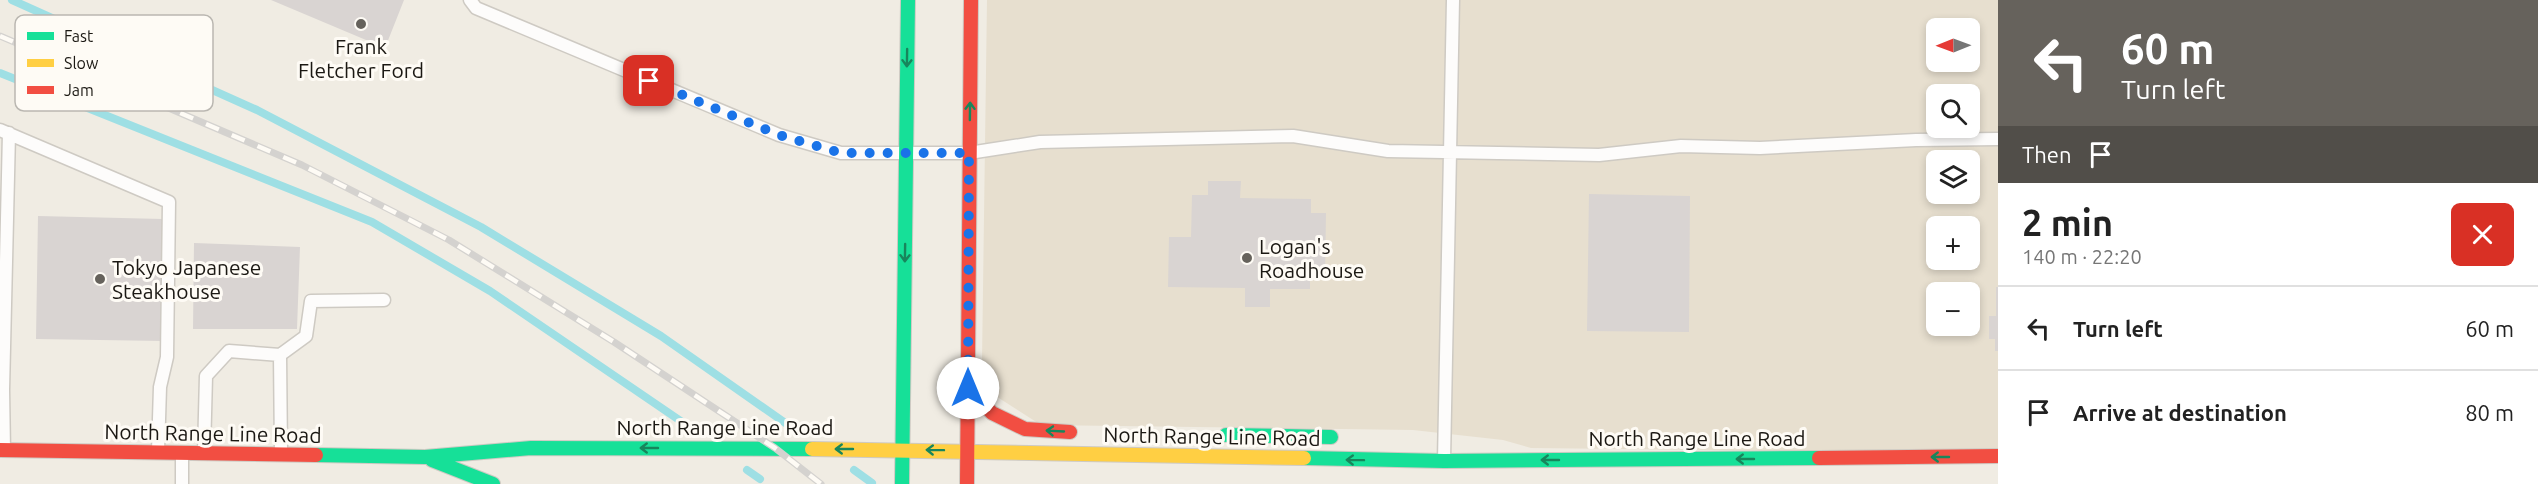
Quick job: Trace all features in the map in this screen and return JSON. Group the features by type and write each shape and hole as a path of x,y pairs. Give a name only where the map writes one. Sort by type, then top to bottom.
{"main road":[{"path":"902,484 908,0"},
{"path":"967,484 971,0"},
{"path":"968,388 992,413 1025,429 1080,432"},
{"path":"1214,435 1346,437"},
{"path":"1413,445 1444,461"},
{"name":"North Range Line Road","path":"2,450 425,457 531,448 903,449 1444,461 1998,456"},
{"name":"North Range Line Road","path":"425,457 493,484"}],"lane":[{"path":"470,0 476,8 779,135 841,153 969,153 1040,142 1293,136 1388,151 1599,156 1681,146 1760,148 1916,140 1998,139"},
{"path":"1444,461 1453,0"},
{"path":"2,450 4,131 170,202 167,357 160,387 158,453"},
{"path":"204,454 206,376 229,351 280,355 306,336 311,301 384,300"},
{"path":"280,355 280,455"},
{"path":"182,453 182,484"}],"shaded area":[{"path":"987,0 1998,0 1998,453 1531,448 1503,440 1413,430 1041,425 991,393 985,380 982,362"}],"building":[{"name":"Frank Fletcher Ford","path":"271,0 404,0 385,48"},
{"name":"Logan's Roadhouse","path":"1208,181 1241,181 1240,198 1311,199 1311,213 1326,213 1325,279 1310,279 1310,289 1270,289 1270,307 1245,307 1245,288 1168,287 1169,237 1191,237 1192,195 1208,195"},
{"path":"1589,194 1690,196 1689,332 1587,331"},
{"name":"Tokyo Japanese Steakhouse","path":"38,216 163,219 163,341 36,339"},
{"path":"194,243 300,247 297,329 193,329"},
{"path":"1996,287 1998,287 1998,351 1995,351 1995,339 1989,339 1989,316 1996,316"}],"waterway":[{"path":"12,0 45,15"},
{"path":"0,73 15,79"},
{"path":"213,90 257,110 481,227 661,336 791,427"},
{"path":"95,111 372,222 490,291 688,426"},
{"path":"747,470 760,479"},
{"path":"854,470 872,483"}],"railway":[{"path":"0,36 15,42"},
{"path":"176,111 302,165 449,240 614,342 775,448 821,484"}],"traffic: fast":[{"path":"902,484 908,0"},
{"path":"1226,435 1331,437"},
{"path":"316,455 425,457 531,448 812,449"},
{"path":"1304,458 1444,461 1819,458"},
{"path":"432,460 493,484"}],"traffic: slow":[{"path":"812,449 1304,458"}],"traffic: jam":[{"path":"967,484 971,0"},
{"path":"968,388 992,413 1025,429 1070,432"},
{"path":"0,450 316,455"},
{"path":"1819,458 1998,456"}],"place":[{"name":"Frank Fletcher Ford","path":"361,24"},
{"name":"Logan's Roadhouse","path":"1247,258"},
{"name":"Tokyo Japanese Steakhouse","path":"100,279"}],"route":[{"path":"649,81 779,135 841,153 969,153 968,388"}]}
